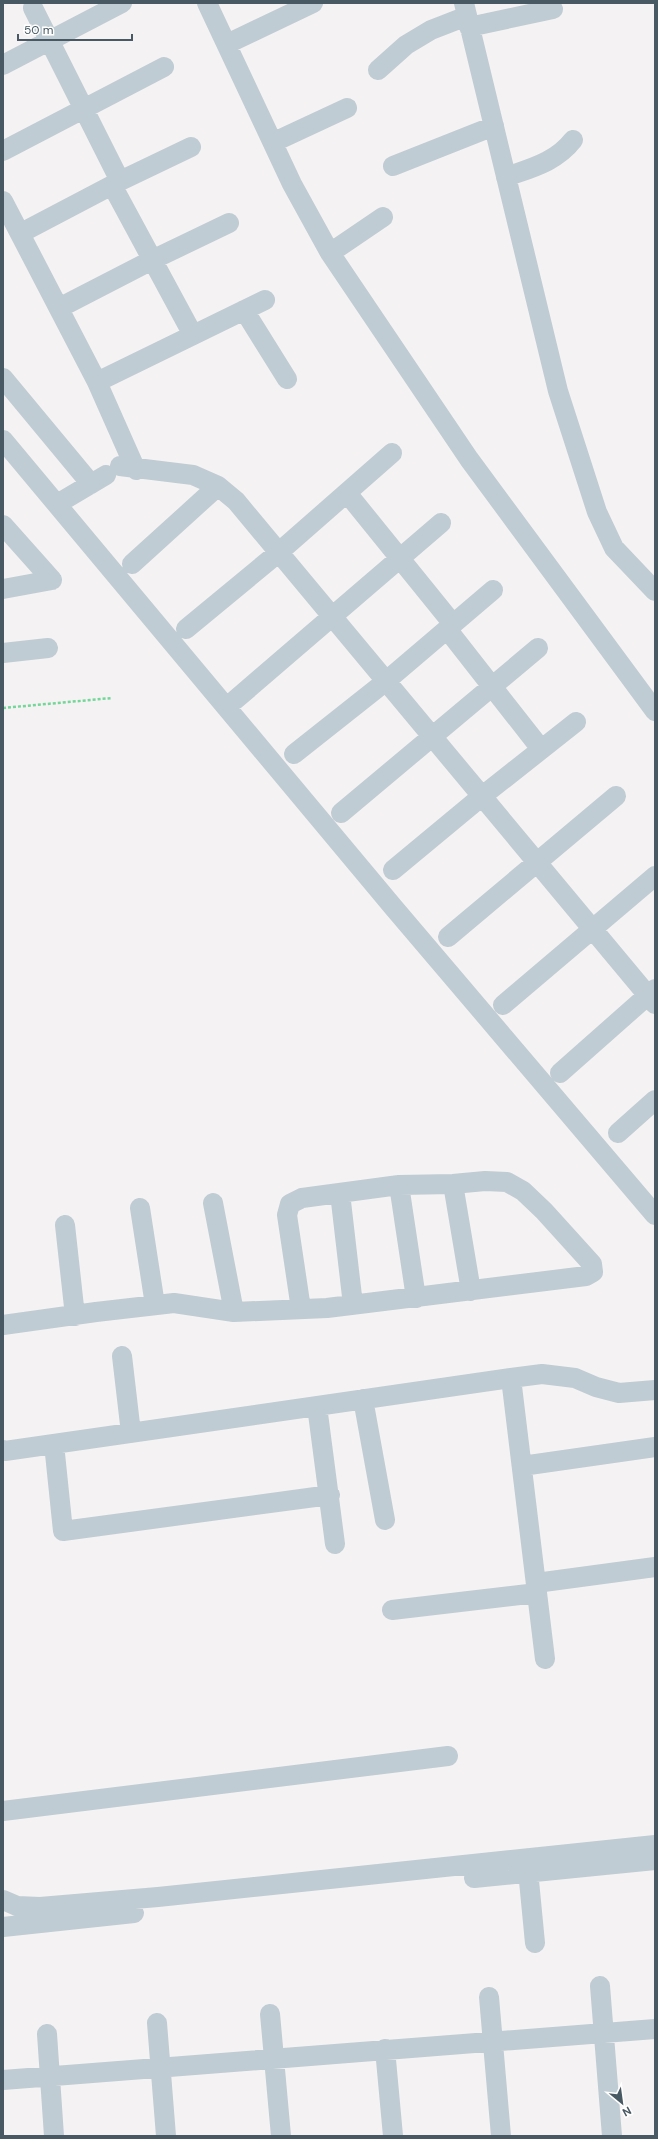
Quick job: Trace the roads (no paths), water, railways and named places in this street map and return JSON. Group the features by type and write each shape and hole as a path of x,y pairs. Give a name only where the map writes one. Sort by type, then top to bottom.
{"street":[{"path":"3,65 122,3"},
{"path":"207,3 274,142 292,184 330,253 470,459 655,711"},
{"path":"226,44 313,3"},
{"path":"33,8 152,260 193,335"},
{"path":"378,70 406,45 431,30 467,16 553,9"},
{"path":"467,16 558,391 597,512 614,548 655,591"},
{"path":"3,150 164,67"},
{"path":"274,142 347,108"},
{"path":"393,166 494,126"},
{"path":"506,176 546,162 564,151 573,140"},
{"path":"21,233 116,183 191,148"},
{"path":"3,201 21,233 97,382 113,474"},
{"path":"330,253 382,217"},
{"path":"59,308 152,260 229,223"},
{"path":"97,382 265,300"},
{"path":"244,310 286,379"},
{"path":"3,378 113,474"},
{"path":"3,440 394,908 651,1203"},
{"path":"186,629 278,553 392,453"},
{"path":"57,504 113,474 193,475 218,486 236,502 480,797 592,929 652,996 560,1073"},
{"path":"132,564 218,486"},
{"path":"346,493 401,558 492,686 541,750"},
{"path":"236,700 441,523"},
{"path":"3,525 52,580 3,589"},
{"path":"294,754 385,682 493,590"},
{"path":"3,653 48,648"},
{"path":"341,813 538,648"},
{"path":"393,870 480,797 576,722"},
{"path":"448,937 537,864 616,796"},
{"path":"503,1006 655,876"},
{"path":"618,1133 655,1100"},
{"path":"3,1326 174,1303 234,1312 301,1309 353,1305 586,1276 593,1272 592,1264 544,1211 523,1191 507,1182 485,1181 453,1184 400,1185 302,1198 290,1204 287,1215 301,1309"},
{"path":"453,1184 471,1291"},
{"path":"400,1185 416,1298"},
{"path":"340,1193 353,1305"},
{"path":"213,1203 234,1312"},
{"path":"140,1208 155,1305"},
{"path":"64,1225 75,1316"},
{"path":"122,1356 132,1433"},
{"path":"3,1450 5,1451 542,1374 575,1378 596,1387 619,1393 655,1390"},
{"path":"511,1378 545,1658"},
{"path":"363,1399 385,1520"},
{"path":"317,1406 330,1495 335,1544"},
{"path":"54,1444 63,1531 330,1495"},
{"path":"522,1466 655,1447"},
{"path":"392,1610 536,1588 655,1567"},
{"path":"3,1811 448,1756"},
{"path":"3,1927 528,1866 655,1845"},
{"path":"3,1900 17,1906 48,1907 528,1866 655,1860"},
{"path":"528,1866 535,1943"},
{"path":"600,1986 612,2136"},
{"path":"489,1997 501,2136"},
{"path":"270,2014 281,2136"},
{"path":"157,2024 166,2136"},
{"path":"3,2080 274,2057 655,2029"},
{"path":"47,2034 54,2136"},
{"path":"385,2049 393,2136"}]}
